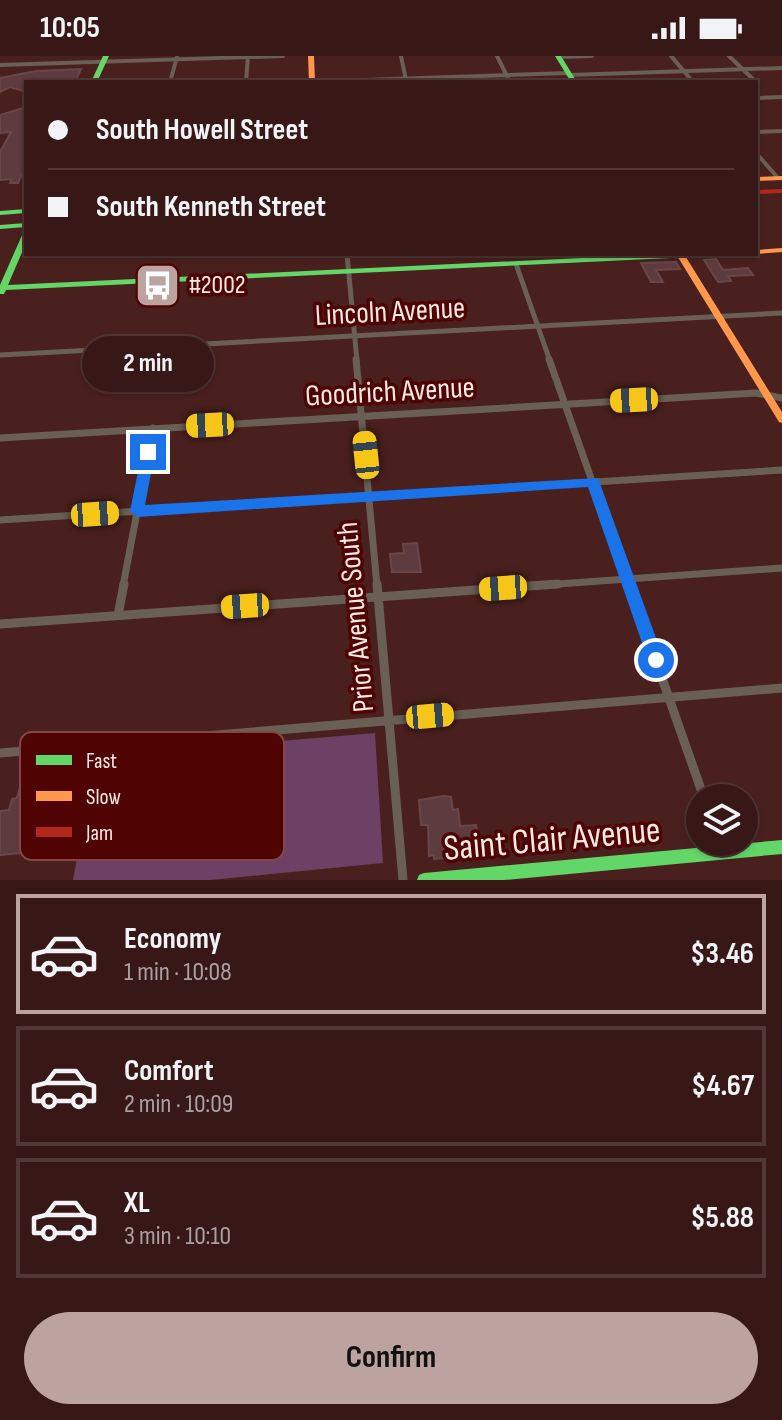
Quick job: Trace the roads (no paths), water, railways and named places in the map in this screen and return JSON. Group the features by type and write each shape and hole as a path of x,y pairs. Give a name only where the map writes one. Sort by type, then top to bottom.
{"street":[{"path":"246,80 248,56"},
{"path":"0,65 104,59 283,56"},
{"path":"311,56 312,80"},
{"path":"401,56 406,80 782,68"},
{"path":"497,56 509,80"},
{"path":"570,77 558,57 592,56"},
{"path":"671,56 691,80"},
{"path":"729,56 754,80"},
{"path":"171,80 177,58"},
{"path":"95,80 104,59"},
{"path":"758,84 772,98"},
{"path":"758,98 782,97"},
{"path":"758,132 782,131"},
{"path":"758,155 780,178"},
{"path":"758,179 780,178"},
{"path":"758,192 782,191"},
{"path":"0,213 24,211"},
{"path":"0,227 24,225"},
{"path":"24,239 1,290 662,256"},
{"path":"758,252 782,250"},
{"name":"Prior Avenue South","path":"347,256 403,880"},
{"path":"681,256 782,420"},
{"path":"516,264 699,784"},
{"name":"Lincoln Avenue","path":"0,355 782,313"},
{"name":"Goodrich Avenue","path":"0,438 756,393 782,398"},
{"path":"118,615 153,428"},
{"path":"0,520 782,470"},
{"path":"0,624 782,568"},
{"path":"240,732 782,688"},
{"path":"0,753 20,751"},
{"name":"Saint Clair Avenue","path":"758,847 782,847"},
{"name":"Saint Clair Avenue","path":"424,880 686,851"}],"place":[{"name":"#2002","path":"158,285"}]}
